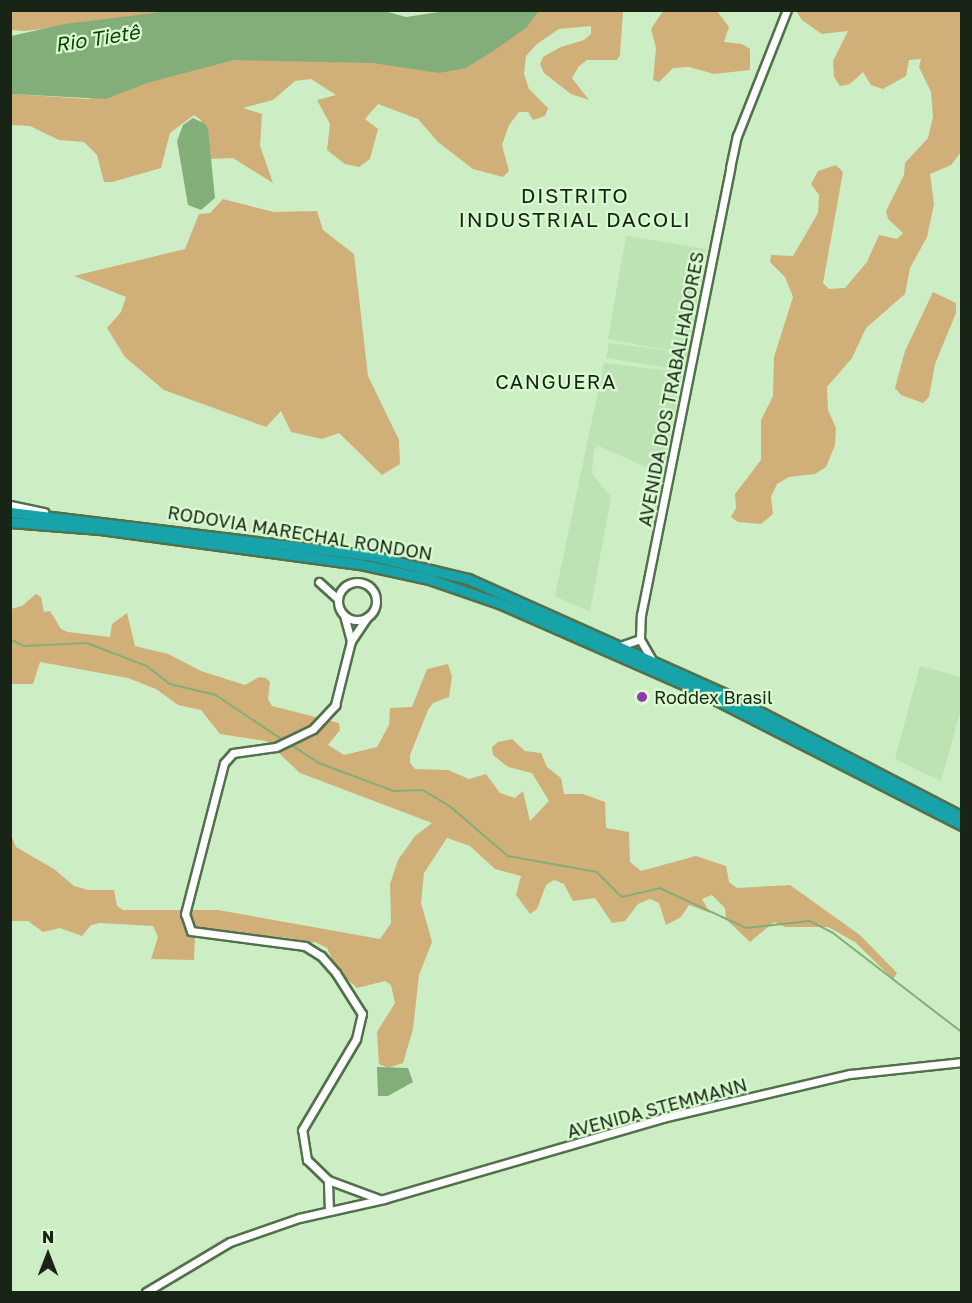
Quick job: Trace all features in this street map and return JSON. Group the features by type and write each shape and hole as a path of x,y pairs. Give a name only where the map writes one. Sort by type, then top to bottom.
{"highway":[{"name":"RODOVIA MARECHAL RONDON","path":"10,512 76,517 406,562 498,591 727,695 962,817"},
{"name":"RODOVIA MARECHAL RONDON","path":"10,522 100,529 365,565 448,585 694,689 962,825"}],"street":[{"name":"AVENIDA DOS TRABALHADORES","path":"640,639 641,615 737,136 787,10"},
{"path":"10,505 76,517"},
{"path":"319,582 338,598 351,641"},
{"path":"338,598 347,584 366,584 376,600 351,641 335,705 313,729 286,742 233,753 224,763 186,924 191,931 305,946 321,956 336,973 362,1014 356,1039 302,1130 307,1160 328,1180 382,1200"},
{"path":"344,615 354,619 366,617"},
{"path":"620,646 640,639 652,660"},
{"name":"AVENIDA STEMMANN","path":"146,1293 230,1242 330,1211 382,1200 673,1116 859,1072 962,1062"},
{"path":"328,1180 330,1211"}],"shaded area":[{"path":"10,11 189,11 25,31 11,30"},
{"path":"530,11 623,11 620,55 617,60 587,60 579,66 572,78 589,100 571,94 544,73 540,64 543,57 561,47 584,40 591,34 591,26 559,29 537,44 526,56 524,74 529,89 548,108 545,116 533,120 528,112 519,112 509,125 502,145 509,171 503,177 473,169 438,142 418,119 378,104 365,119 378,129 370,159 359,167 345,164 327,150 330,124 317,100 336,95 311,79 295,81 273,100 243,108 262,114 260,146 273,183 233,158 209,159 201,120 194,115 170,133 161,168 112,182 104,182 97,155 84,142 59,140 30,126 11,125 11,94 89,99 198,66"},
{"path":"663,11 717,11 729,27 724,42 742,44 750,49 750,70 714,74 689,67 673,68 659,82 653,80 656,48 651,29"},
{"path":"796,11 961,11 961,152 951,165 930,174 934,204 927,237 910,268 905,294 866,328 852,358 827,387 828,410 836,428 835,445 826,467 815,474 789,477 777,484 771,497 773,514 761,524 738,522 731,517 736,508 735,494 761,460 761,420 773,396 774,357 793,297 785,277 770,262 771,255 793,256 818,213 819,195 811,184 818,171 836,165 843,172 823,283 829,289 845,288 867,262 879,235 897,239 903,233 888,219 886,211 904,175 905,163 928,138 933,117 931,92 919,67 921,59 909,60 906,76 883,89 871,85 863,72 850,84 840,86 834,77 833,61 848,31 822,34 802,20"},
{"path":"223,199 274,212 317,211 323,230 354,254 368,376 399,440 400,464 382,475 339,433 322,439 291,432 281,411 266,427 164,390 125,357 107,328 121,312 126,297 74,276 185,249 199,214 210,213"},
{"path":"626,236 706,249 685,371 606,358 609,343 672,351 608,339"},
{"path":"933,292 956,303 956,313 935,364 929,397 923,403 901,395 895,388 905,351"},
{"path":"604,363 682,372 663,475 599,446 594,450 592,473 611,497 590,612 555,596"},
{"path":"36,594 41,597 44,612 50,611 61,629 68,632 110,637 112,624 127,613 135,646 168,654 201,671 245,685 259,677 266,678 270,682 268,699 272,706 339,723 340,730 328,745 344,755 377,747 389,725 390,708 412,707 427,669 448,664 452,677 449,697 433,703 428,710 410,755 410,763 415,769 448,770 469,779 486,774 500,793 515,798 523,791 530,821 549,801 532,773 508,767 493,755 492,747 498,742 512,739 525,751 541,753 547,767 561,778 564,794 583,794 605,802 606,828 629,832 630,862 641,871 696,856 726,866 729,882 737,888 790,885 860,935 897,973 893,979 855,942 828,927 785,927 774,922 750,942 726,919 725,908 712,895 702,899 710,913 689,905 681,917 666,925 659,903 650,899 638,904 625,921 612,923 595,898 573,901 564,884 554,880 546,885 537,909 530,914 516,895 521,876 495,869 470,846 447,838 424,873 421,903 432,942 419,975 413,1029 403,1063 388,1068 379,1064 377,1032 395,1003 391,985 385,981 357,988 337,970 327,948 315,942 300,945 291,938 200,930 195,936 194,960 151,959 158,937 153,926 100,923 91,925 82,936 60,928 43,932 28,921 11,921 10,832 16,847 54,869 74,886 88,890 114,890 117,906 123,910 218,910 380,939 391,923 390,884 398,860 415,836 432,823 300,773 266,741 220,734 201,710 178,705 156,689 128,678 40,662 33,684 11,684 11,609 22,606"},
{"path":"920,666 961,677 961,709 941,781 895,759"}],"water":[{"name":"Rio Tietê","path":"178,10 381,10 406,17 452,10 539,11 526,28 466,68 439,73 373,63 234,60 147,83 106,99 11,94 11,36 65,24"},
{"path":"193,118 205,124 208,129 215,198 201,210 188,205 177,141 183,125"},
{"path":"377,1067 408,1068 413,1082 388,1096 378,1096"}],"waterway":[{"path":"10,639 24,646 87,643 147,666 170,684 216,695 283,740"},
{"path":"290,744 319,763 394,791 423,790 450,806 508,856 597,872 622,897 660,888 746,928 810,921 832,932 962,1032"}],"place":[{"name":"Roddex Brasil","path":"642,697"}],"district":[{"name":"DISTRITO INDUSTRIAL DACOLI","path":"575,207"},
{"name":"CANGUERA","path":"556,381"}]}
